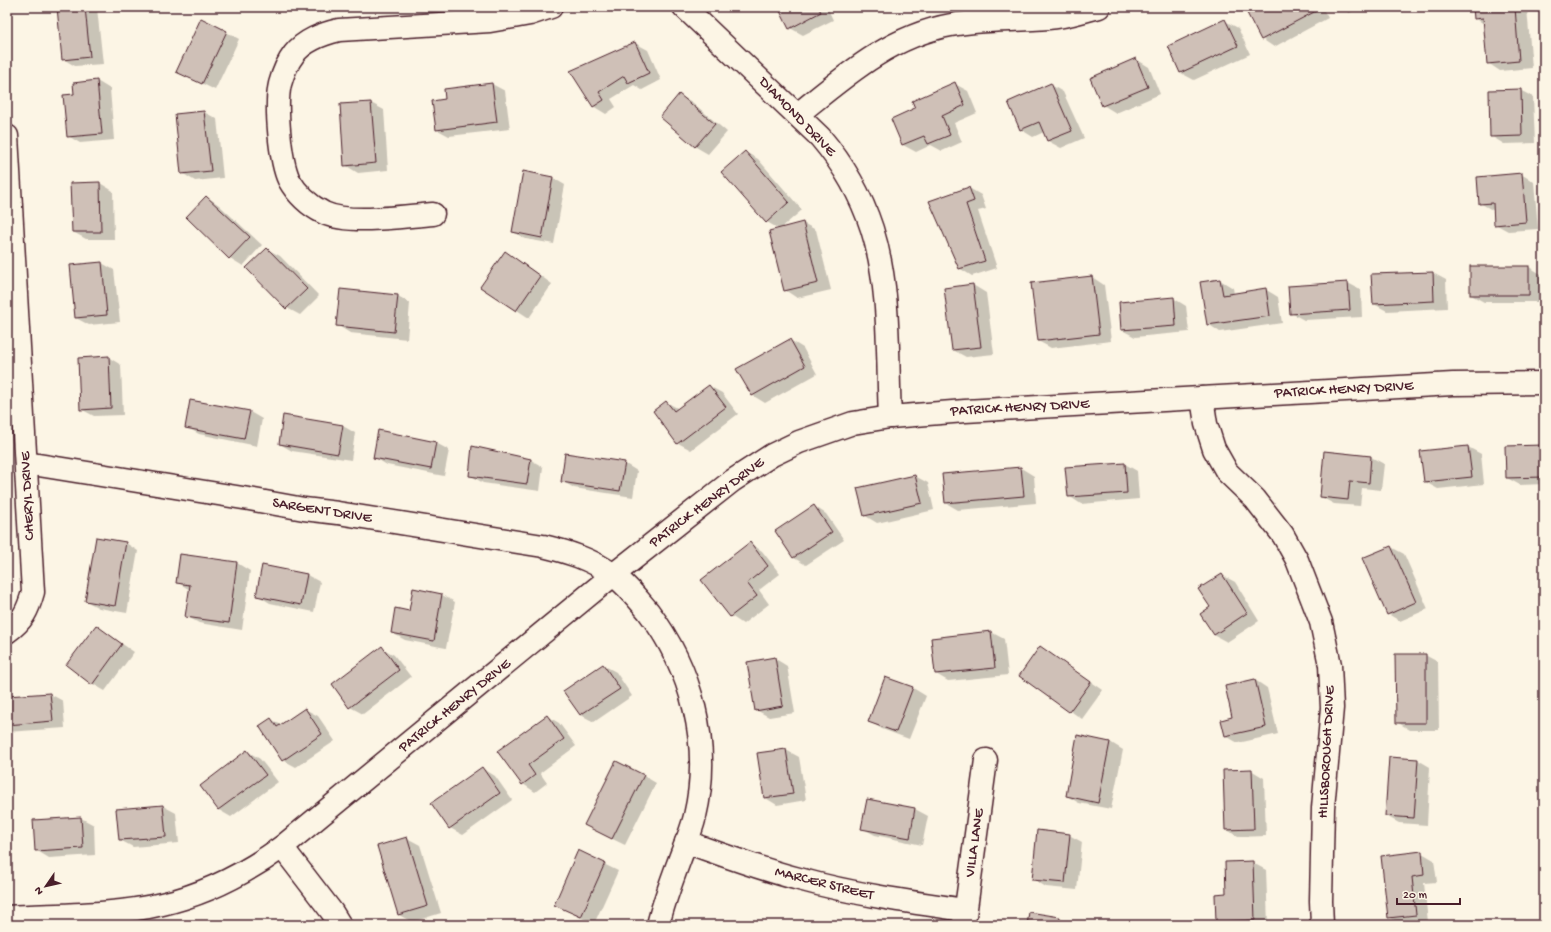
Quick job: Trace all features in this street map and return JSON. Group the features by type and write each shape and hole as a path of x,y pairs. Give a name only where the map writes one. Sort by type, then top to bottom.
{"street":[{"path":"433,214 370,219 336,217 324,213 298,194 289,180 282,154 279,111 280,86 284,71 295,54 305,44 323,34 339,30 490,21 530,14 552,7"},
{"name":"DIAMOND DRIVE","path":"684,7 798,114 836,157 858,193 872,230 882,274 890,417"},
{"path":"798,114 857,66 884,50 919,34 951,25 991,20 1067,16 1099,7"},
{"name":"CHERYL DRIVE","path":"7,136 13,370 26,463 32,592 28,610 19,624 7,632"},
{"name":"PATRICK HENRY DRIVE","path":"7,917 44,920 161,904 199,893 246,872 282,847 613,575 732,481 772,455 799,442 853,423 890,417 965,411 1453,384 1544,383"},
{"name":"HILLSBOROUGH DRIVE","path":"1202,398 1206,424 1214,449 1227,472 1255,499 1283,536 1297,560 1321,622 1330,665 1332,708 1323,808 1321,901 1322,925"},
{"name":"SARGENT DRIVE","path":"26,463 250,499 304,510 338,513 543,546 567,551 592,561 613,575 634,593 671,645 685,675 696,712 700,747 700,785 695,817 670,885 658,925"},
{"name":"VILLA LANE","path":"964,917 986,760"},
{"name":"MARCER STREET","path":"686,842 744,863 798,879 964,917"},
{"path":"282,847 332,912 340,925"}],"building":[{"path":"57,7 85,7 90,57 62,60"},
{"path":"778,7 818,7 821,12 789,29"},
{"path":"1258,7 1314,7 1316,11 1261,40 1247,13"},
{"path":"1473,7 1515,7 1519,61 1487,64 1483,18 1474,19"},
{"path":"201,18 227,31 202,84 176,72"},
{"path":"1225,19 1238,46 1180,73 1168,46"},
{"path":"635,42 649,73 628,83 624,76 599,92 604,100 593,107 570,71"},
{"path":"1136,58 1148,87 1102,106 1090,78"},
{"path":"97,80 102,134 67,137 63,95 74,94 73,83"},
{"path":"955,82 965,105 942,116 950,135 928,144 924,136 902,145 891,119 915,108 912,101"},
{"path":"492,83 497,122 436,130 432,101 445,99 444,89"},
{"path":"1051,83 1072,131 1047,141 1039,122 1020,130 1008,102"},
{"path":"1521,89 1522,136 1490,137 1489,90"},
{"path":"679,94 715,124 695,147 660,117"},
{"path":"371,102 376,163 344,166 340,104"},
{"path":"204,111 211,171 181,174 175,114"},
{"path":"745,151 789,202 766,223 721,172"},
{"path":"523,171 553,177 542,238 512,232"},
{"path":"1522,173 1526,222 1494,225 1493,203 1479,204 1477,177"},
{"path":"100,182 101,232 72,232 70,183"},
{"path":"969,187 974,201 966,204 985,261 959,269 929,201"},
{"path":"206,196 250,237 229,259 186,217"},
{"path":"803,222 818,283 784,291 769,231"},
{"path":"267,248 307,289 286,309 246,268"},
{"path":"505,251 540,276 516,311 480,287"},
{"path":"102,262 107,315 75,318 70,265"},
{"path":"1470,266 1529,266 1529,295 1470,295"},
{"path":"1433,272 1434,301 1373,304 1371,274"},
{"path":"1092,276 1099,334 1038,341 1031,283"},
{"path":"1220,279 1223,295 1266,288 1270,316 1207,325 1200,282"},
{"path":"1348,282 1350,310 1290,314 1288,286"},
{"path":"973,284 981,347 952,350 944,288"},
{"path":"340,289 398,295 394,332 336,326"},
{"path":"1174,297 1176,326 1121,330 1119,302"},
{"path":"790,339 805,366 752,396 736,369"},
{"path":"109,356 111,408 80,410 78,358"},
{"path":"709,385 726,407 677,444 653,411 666,401 674,411"},
{"path":"190,400 250,411 244,439 185,428"},
{"path":"283,415 343,425 338,454 279,444"},
{"path":"378,430 436,442 431,469 373,458"},
{"path":"1544,445 1544,477 1506,478 1505,446"},
{"path":"472,446 531,459 527,484 469,476"},
{"path":"1468,446 1472,477 1424,482 1420,451"},
{"path":"1324,451 1371,456 1369,483 1350,481 1348,500 1320,497"},
{"path":"565,453 625,462 620,491 561,482"},
{"path":"1125,463 1127,493 1068,497 1065,467"},
{"path":"1021,467 1024,496 945,503 942,474"},
{"path":"915,475 922,503 864,516 857,488"},
{"path":"814,505 832,532 793,558 775,531"},
{"path":"96,537 126,542 115,606 85,601"},
{"path":"750,542 768,566 747,583 757,596 730,617 701,580"},
{"path":"1391,546 1416,602 1387,615 1362,558"},
{"path":"180,554 237,562 229,623 185,617 190,585 176,583"},
{"path":"262,565 307,574 301,605 256,596"},
{"path":"1222,574 1247,613 1214,635 1200,614 1210,607 1198,589"},
{"path":"413,588 442,594 434,641 391,633 395,608 409,611"},
{"path":"96,625 122,644 92,685 66,665"},
{"path":"991,631 995,668 935,674 931,638"},
{"path":"382,646 399,670 349,708 332,684"},
{"path":"1040,646 1091,682 1069,712 1019,676"},
{"path":"1395,654 1426,654 1426,723 1396,723"},
{"path":"775,657 783,706 755,711 747,662"},
{"path":"603,664 620,689 580,715 563,691"},
{"path":"885,677 913,687 896,732 868,722"},
{"path":"1255,679 1266,727 1225,736 1221,720 1232,717 1225,686"},
{"path":"50,693 53,721 7,725 7,696"},
{"path":"305,708 322,734 282,761 259,726 271,718 277,727"},
{"path":"547,715 564,739 528,765 535,775 522,785 497,751"},
{"path":"1077,735 1110,742 1098,803 1066,796"},
{"path":"786,749 793,794 764,798 757,753"},
{"path":"247,750 266,775 218,810 200,786"},
{"path":"1389,757 1418,759 1414,818 1385,816"},
{"path":"616,761 644,775 612,839 584,825"},
{"path":"482,767 500,793 449,829 431,803"},
{"path":"1252,769 1254,829 1225,830 1223,770"},
{"path":"867,799 915,808 910,838 861,829"},
{"path":"163,805 166,837 119,840 116,809"},
{"path":"81,817 83,848 35,851 33,820"},
{"path":"1037,830 1070,834 1065,883 1032,880"},
{"path":"407,837 428,906 398,915 377,846"},
{"path":"578,850 605,863 581,917 554,905"},
{"path":"1422,851 1424,875 1412,877 1416,915 1388,918 1381,856"},
{"path":"1253,861 1255,920 1216,922 1215,894 1226,893 1225,862"},
{"path":"1029,912 1060,917 1059,925 1027,925"}]}
